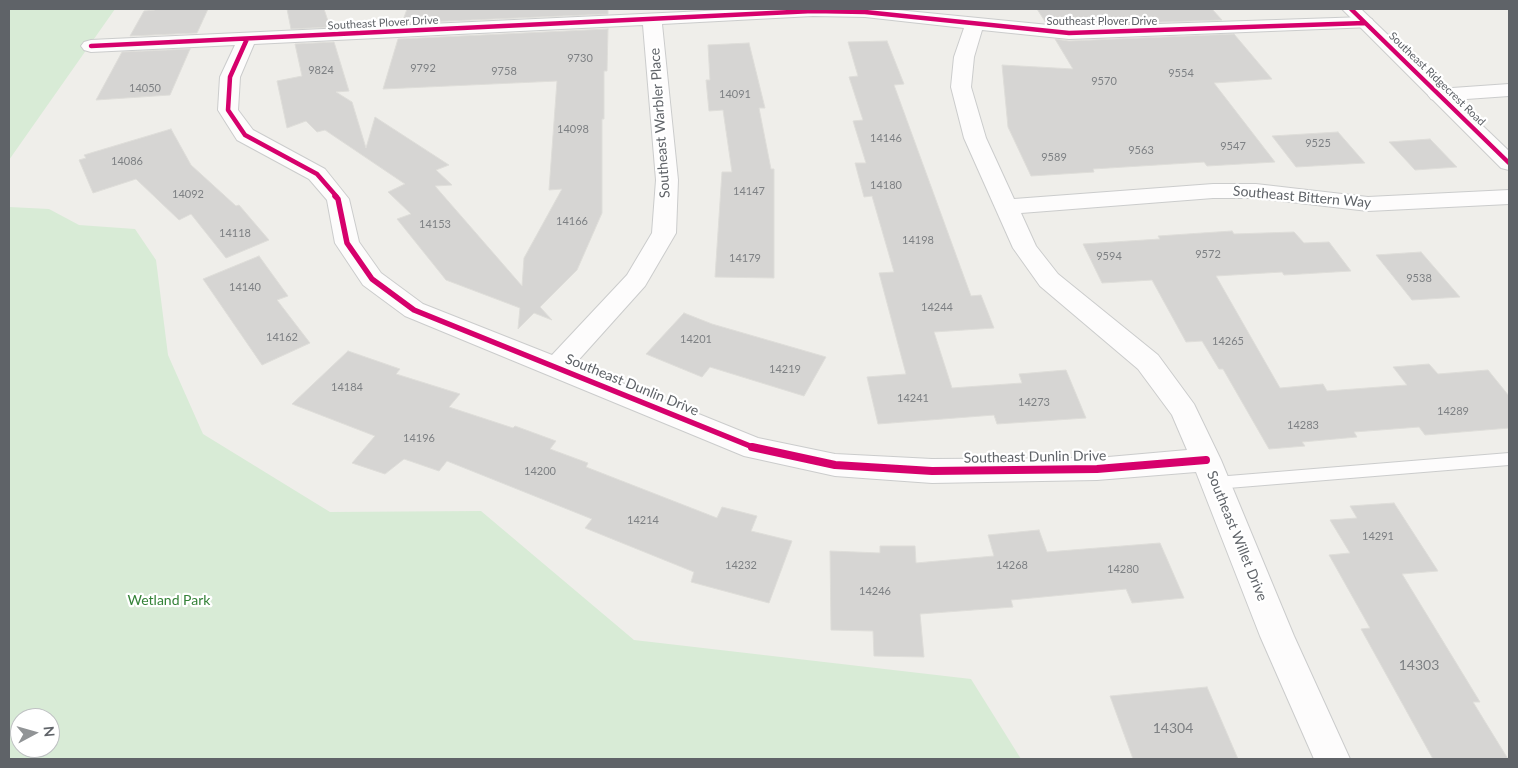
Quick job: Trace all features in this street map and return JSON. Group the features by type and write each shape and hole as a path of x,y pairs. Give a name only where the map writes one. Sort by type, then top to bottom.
{"street":[{"name":"Southeast Ridgecrest Road","path":"1351,9 1509,163"},
{"name":"Southeast Plover Drive","path":"91,46 813,11 865,12 1069,33 1365,24"},
{"name":"Southeast Warbler Place","path":"556,368 636,280 664,233 667,180 652,20"},
{"name":"Southeast Willet Drive","path":"976,24 964,56 961,87 975,138 1005,207 1025,248 1049,280 1148,362 1184,411 1211,471 1277,636 1332,759"},
{"name":"Southeast Dunlin Drive","path":"247,39 230,77 228,110 245,136 317,174 338,199 347,243 372,279 414,310 754,448 835,465 932,471 1097,469 1211,471"},
{"path":"1438,95 1509,90"},
{"name":"Southeast Bittern Way","path":"1005,207 1213,191 1256,191 1368,204 1509,197"}],"lane":[{"path":"1211,471 1509,459"}],"green space":[{"path":"9,9 115,9 9,160"},
{"name":"Wetland Park","path":"9,207 49,209 79,225 135,229 156,260 168,355 203,434 330,512 481,511 634,640 971,679 1021,759 9,759"}],"building":[{"path":"156,9 208,9 197,33 130,36 144,11"},
{"path":"287,9 324,9 330,27 291,29"},
{"path":"407,9 608,9 608,14 402,23"},
{"path":"1037,9 1212,9 1222,20 1069,25 1046,23"},
{"path":"608,29 607,71 604,71 604,119 602,119 602,213 577,270 540,307 552,320 534,313 518,329 520,308 446,280 397,219 411,214 388,192 405,184 325,130 317,132 306,121 287,128 277,81 302,76 295,44 334,42 349,91 336,92 352,102 366,148 375,117 449,165 436,170 452,185 435,186 522,286 524,258 562,189 549,190 557,81 383,89 398,39"},
{"path":"1234,34 1272,79 1214,83 1275,162 1207,166 1204,162 1093,169 1094,172 1031,176 1008,127 1002,65 1073,69 1055,39 1069,41"},
{"path":"887,41 904,84 894,85 971,296 981,295 994,328 934,332 952,388 1022,383 1019,374 1066,370 1086,418 997,424 994,415 878,424 867,377 906,374 879,273 894,272 872,196 864,197 855,163 866,163 853,121 863,120 849,77 858,76 848,42"},
{"path":"749,43 765,108 759,108 771,169 774,169 774,278 715,277 722,172 732,172 723,110 709,111 706,80 710,80 708,45"},
{"path":"190,49 170,95 96,100 122,52"},
{"path":"171,129 191,165 236,206 239,205 269,240 226,258 191,214 179,220 136,179 93,193 79,160 86,158 84,155"},
{"path":"1338,132 1365,163 1296,167 1272,136"},
{"path":"1430,139 1457,167 1415,170 1389,142"},
{"path":"1232,231 1234,234 1294,232 1304,243 1329,242 1351,271 1284,275 1282,272 1216,276 1280,388 1323,384 1327,391 1407,385 1393,367 1429,364 1438,374 1488,370 1509,396 1509,428 1425,435 1419,427 1354,432 1357,437 1302,442 1305,446 1269,449 1223,369 1219,369 1202,341 1186,342 1152,280 1102,283 1083,244 1160,239 1158,236"},
{"path":"1421,252 1460,297 1412,300 1376,255"},
{"path":"259,256 288,296 277,300 310,343 262,365 203,279"},
{"path":"684,313 712,324 826,357 804,396 710,367 702,377 646,354"},
{"path":"348,351 400,369 396,374 460,394 449,407 513,428 515,426 556,441 550,449 588,463 586,467 717,518 722,507 757,516 751,531 792,541 769,603 691,582 694,572 585,528 592,519 447,461 439,471 404,459 385,474 352,463 375,436 292,404"},
{"path":"1394,503 1438,571 1402,574 1480,702 1473,702 1508,759 1433,759 1361,629 1370,628 1329,555 1350,553 1330,520 1357,518 1350,506"},
{"path":"1039,530 1047,552 1160,543 1184,598 1132,603 1126,589 1011,600 1013,607 920,614 924,657 874,656 873,631 831,630 830,551 880,553 880,546 915,546 916,563 994,556 988,535"},
{"path":"1207,687 1238,759 1133,759 1110,696"}],"cycle path":[{"path":"1351,9 1509,163"},
{"path":"91,46 813,11 865,12 1069,33 1365,23"},
{"path":"247,39 230,77 228,110 245,135 317,174 338,199 347,243 372,279 414,310 754,448 835,465 932,471 1097,469 1206,460"}]}
